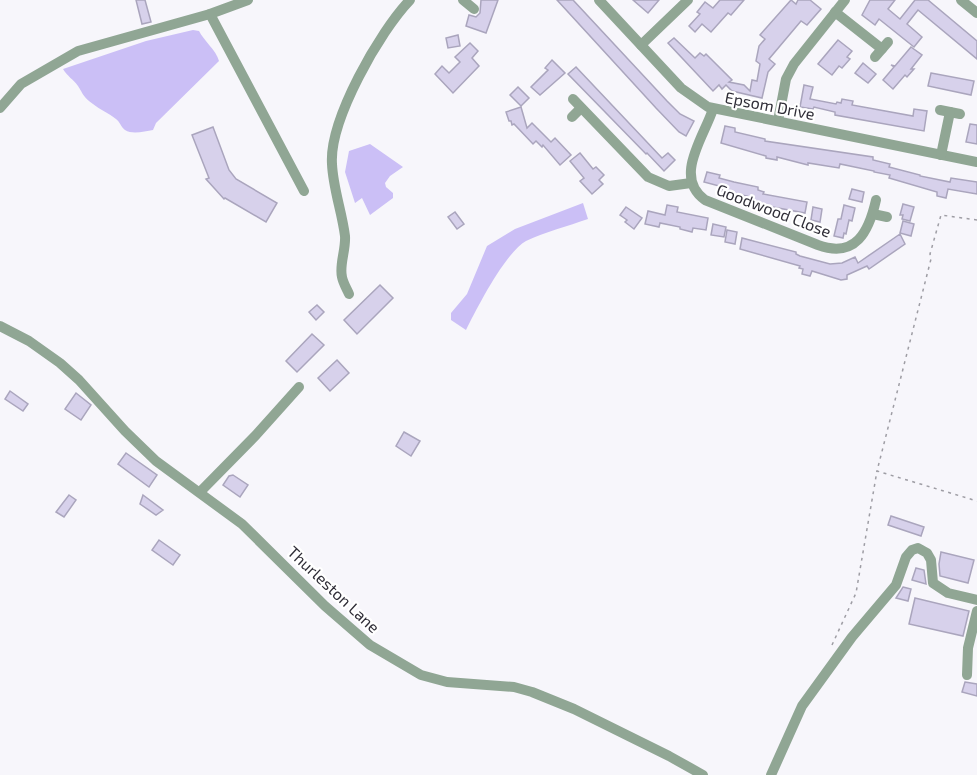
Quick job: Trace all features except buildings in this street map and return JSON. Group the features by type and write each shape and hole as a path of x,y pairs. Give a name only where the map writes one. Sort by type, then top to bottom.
{"street":[{"path":"0,108 21,84 78,51 210,14 248,0"},
{"path":"349,294 342,277 341,266 345,255 345,240 332,165 332,147 356,83 397,14 410,0"},
{"path":"463,0 474,9"},
{"name":"Epsom Drive","path":"599,0 681,88 713,109 977,162"},
{"path":"641,45 688,0"},
{"path":"777,121 789,72 799,56 845,0"},
{"path":"962,0 976,11"},
{"path":"835,12 882,49"},
{"path":"210,14 304,191"},
{"path":"573,99 648,177 669,186 691,183 690,167 713,109"},
{"path":"572,117 581,108"},
{"path":"941,155 950,112"},
{"name":"Goodwood Close","path":"691,183 696,193 705,200 828,248 845,247 859,239 867,230 876,200"},
{"path":"873,214 887,217"},
{"name":"Thurleston Lane","path":"0,326 29,341 60,363 156,461 242,524 325,606 370,645 421,675 447,682 514,687 532,692 669,756 703,775"},
{"path":"200,492 299,387"},
{"path":"771,775 802,706 852,637 896,585 906,557 912,550 918,548 927,553 931,560 933,583 948,593 977,600"},
{"path":"967,675 968,648 977,611"}],"path":[{"path":"830,651 856,593 878,471 941,215 977,220"},
{"path":"878,471 977,501"}],"shaded area":[{"path":"193,30 199,31 219,61 156,123 153,130 135,132 125,130 116,119 88,100 63,69 146,41"},
{"path":"370,144 403,167 390,176 385,183 393,193 393,198 370,215 362,198 355,203 345,172 349,151"},
{"path":"583,203 588,219 533,238 518,247 492,282 466,330 451,320 451,313 467,294 487,246 515,229"}]}
